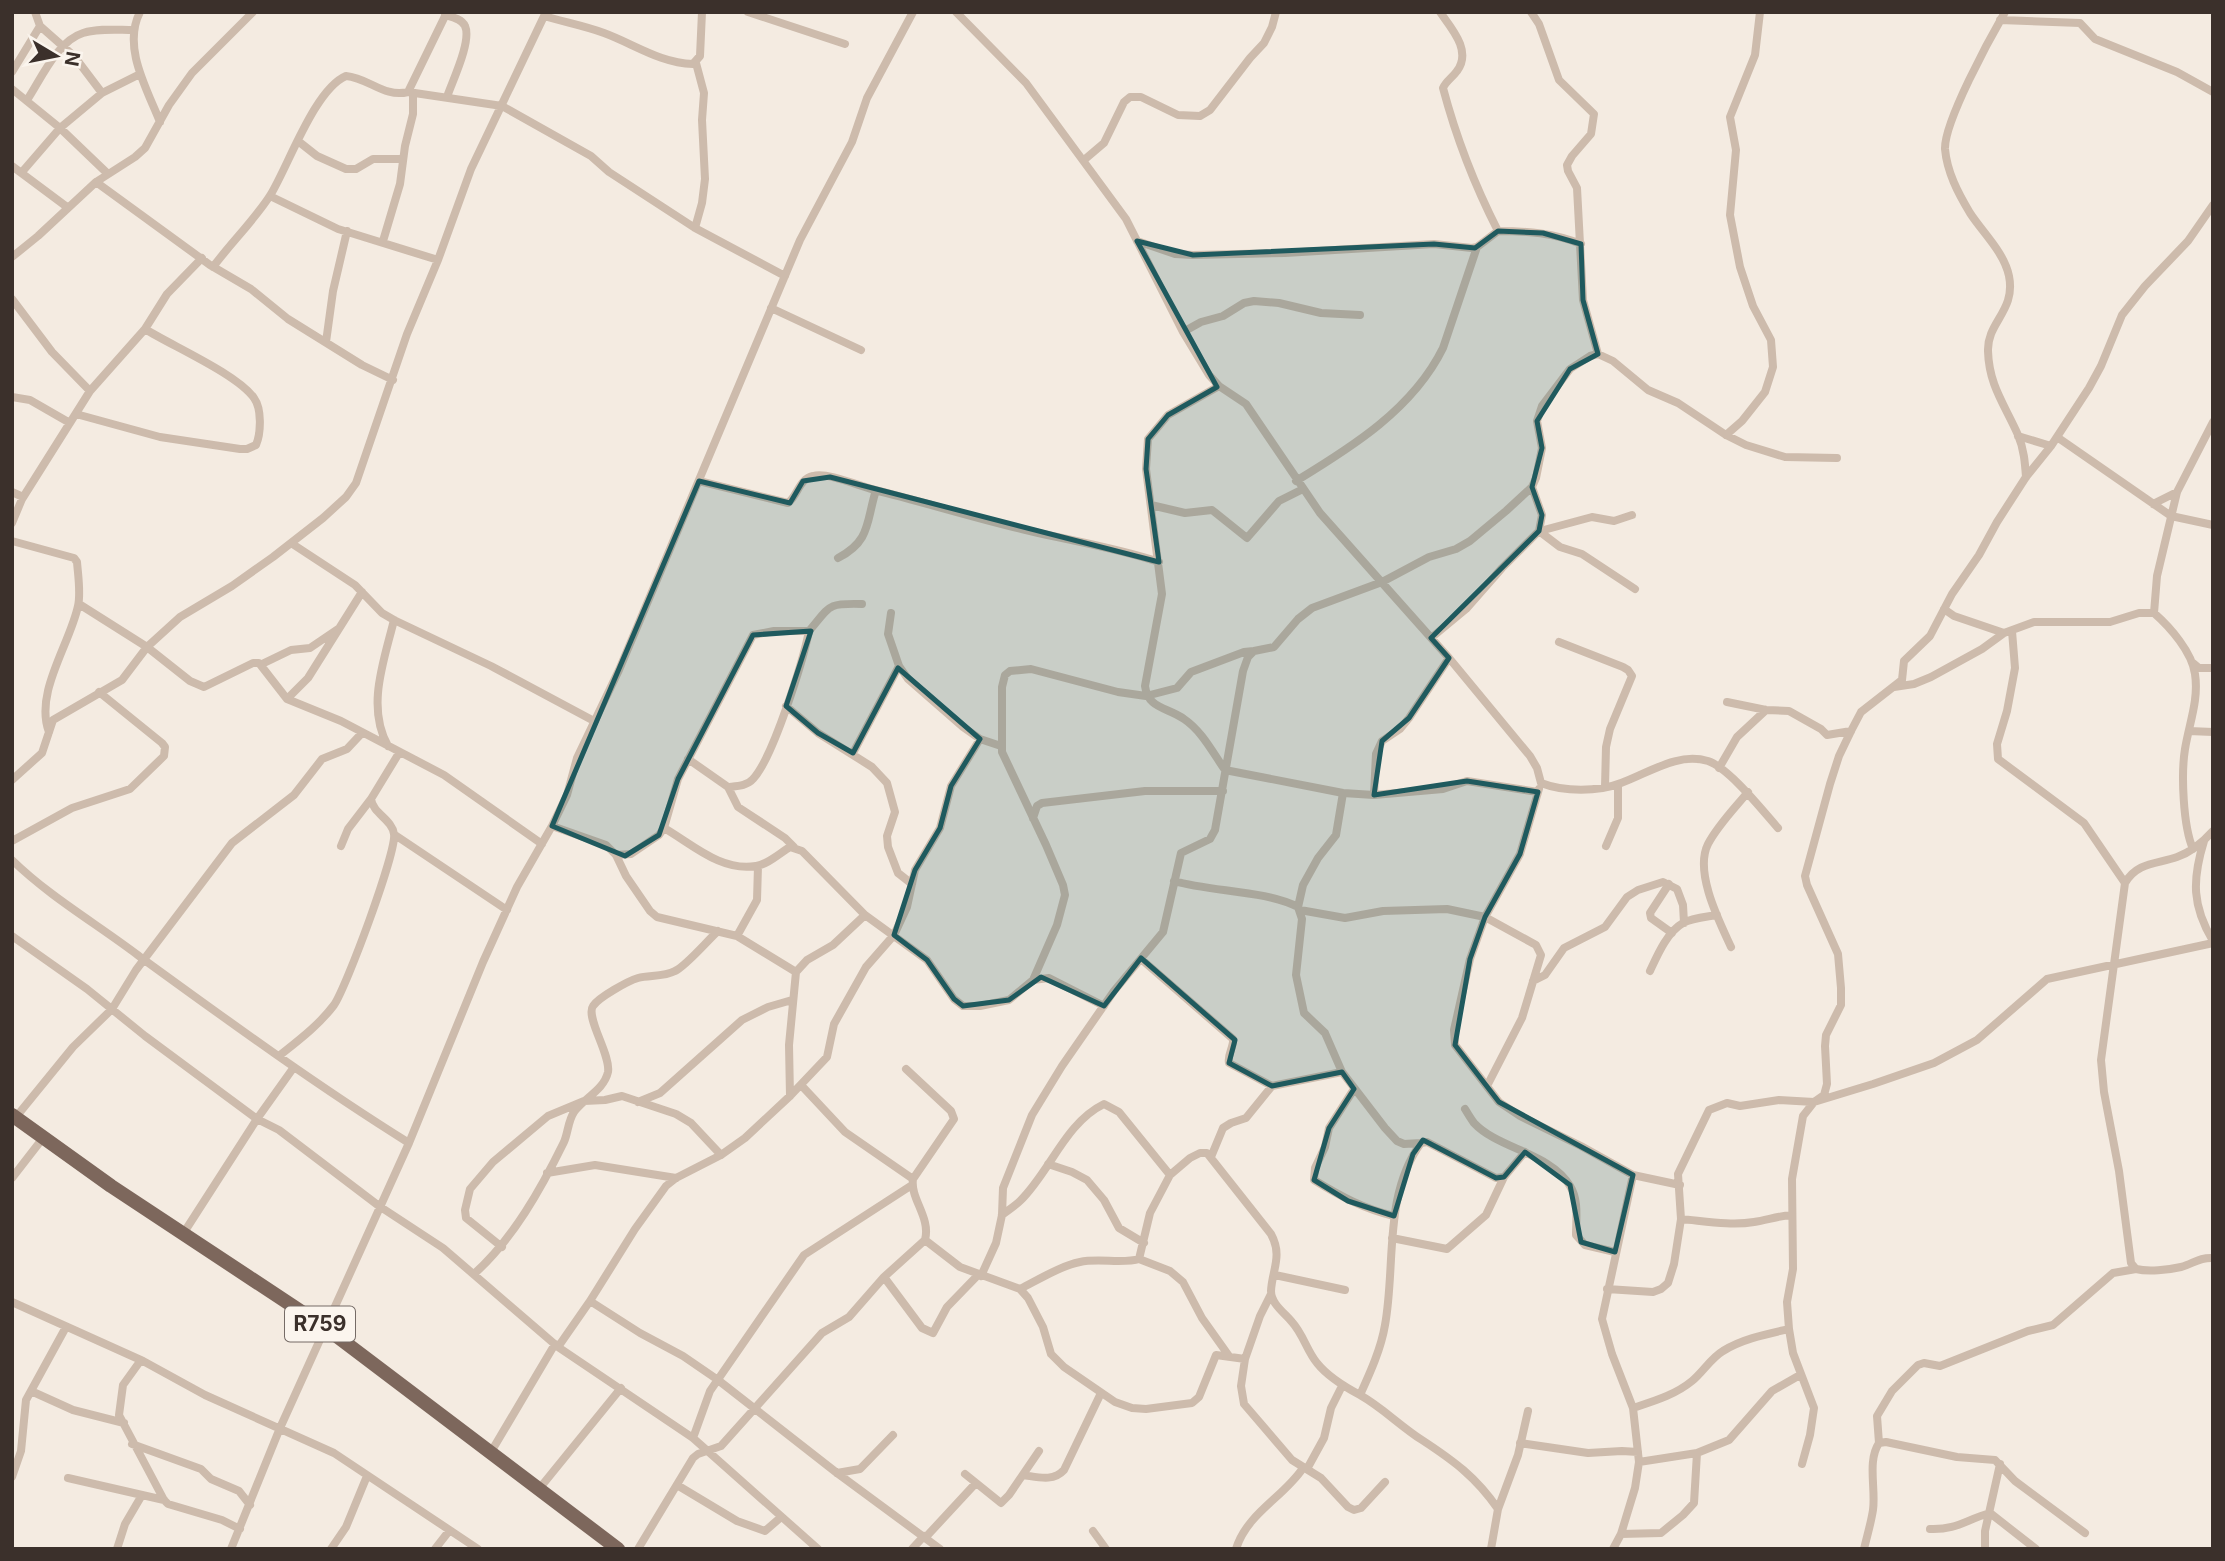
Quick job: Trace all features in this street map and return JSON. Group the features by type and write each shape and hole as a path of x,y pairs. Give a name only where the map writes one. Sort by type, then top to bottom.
{"main road":[{"name":"R759","path":"14,1116 183,1234 326,1328 618,1549"}],"street":[{"path":"35,12 40,26 74,56 102,93"},
{"path":"140,12 133,30 140,74 160,122"},
{"path":"12,257 96,181 135,158 145,148 192,73 253,12"},
{"path":"695,228 705,179 702,120 704,93 696,63 702,48 702,12"},
{"path":"748,12 845,44"},
{"path":"231,1549 280,1428 409,1143 478,974 507,910 567,795 577,758 619,670 785,276 809,223 852,142 867,98 913,12"},
{"path":"956,12 1026,83 1084,160 1125,219 1183,332 1219,386 1246,404 1320,513 1449,658 1537,768 1541,783 1520,854 1485,917 1470,960 1454,1030 1455,1045 1499,1102 1520,1116 1633,1175 1680,1185"},
{"path":"1084,160 1104,143 1124,103 1130,97 1141,97 1178,115 1200,116 1210,110 1264,43 1276,12"},
{"path":"1440,12 1458,40 1464,60 1444,84 1446,100 1480,196 1498,231"},
{"path":"1531,12 1539,24 1559,80 1594,114 1591,134 1567,165 1577,188 1583,300 1598,354"},
{"path":"1726,435 1742,421 1765,392 1773,367 1771,340 1754,306 1740,267 1730,215 1736,150 1730,117 1755,55 1760,12"},
{"path":"383,241 400,184 413,114 411,92 446,14 465,26 466,35 447,97"},
{"path":"12,780 42,753 53,720 122,680 146,647 180,617 232,586 291,543 346,497 356,483 407,334 438,260 471,169 545,14 606,34 648,54 670,61 696,63"},
{"path":"2026,477 2025,457 2018,436 1995,391 1988,349 1993,329 2008,306 2009,276 2004,260 1971,215 1957,190 1949,172 1945,147 1947,133 1970,78 2002,16 2080,23 2095,38 2177,72 2213,92"},
{"path":"12,72 40,26"},
{"path":"27,100 62,47 72,38 87,32 133,30"},
{"path":"22,172 60,128 102,93 140,74"},
{"path":"213,267 270,197 322,98 340,78 351,76 387,92 411,92 502,106 591,156 609,172 695,228 785,276"},
{"path":"12,89 60,128 108,174"},
{"path":"298,141 327,162 346,169 356,169 373,159 403,159"},
{"path":"12,166 67,207"},
{"path":"96,181 213,267 251,289 288,318 362,365 393,380"},
{"path":"270,197 347,232 438,260"},
{"path":"1801,1464 1811,1435 1814,1408 1793,1353 1789,1328 1787,1302 1793,1269 1792,1180 1803,1116 1814,1102 1824,1095 1828,1084 1826,1035 1841,1004 1838,954 1805,876 1836,765 1861,712 1902,680 1904,661 1930,636 2026,477 2057,437 2102,366 2122,315 2145,286 2188,241 2213,205"},
{"path":"1296,481 1350,449 1395,411 1420,383 1443,348 1477,247 1498,231 1544,233 1581,244"},
{"path":"326,342 332,291 347,232"},
{"path":"1137,241 1175,254 1193,255 1285,253 1434,244 1477,247"},
{"path":"12,523 23,497 90,391 145,329 167,294 202,258"},
{"path":"12,299 52,352 90,391"},
{"path":"1183,332 1201,322 1223,316 1244,303 1254,301 1279,303 1321,313 1360,315"},
{"path":"771,308 861,350"},
{"path":"76,414 120,428 172,439 240,449 256,445 260,429 258,406 251,394 229,376 145,329"},
{"path":"688,759 728,787 738,807 785,838 813,862 865,915 927,960 954,999 963,1006 980,1006 1009,1000 1033,980 1056,925 1065,895 1063,885 1012,778 1001,746 1002,687 1005,675 1010,671 1031,669 1118,692 1146,696 1177,688 1191,672 1254,650 1274,647 1298,619 1312,608 1382,582 1429,557 1456,549 1470,541 1532,487 1541,460 1542,448 1537,421 1542,406 1570,369 1580,360 1598,354 1613,361 1648,390 1678,403 1746,446 1784,457 1837,458"},
{"path":"1219,386 1168,415 1148,439 1146,469 1162,594 1145,686 1146,696 1153,704 1191,724 1224,770 1343,793 1374,795 1443,789 1467,781 1538,792"},
{"path":"12,397 30,400 70,423"},
{"path":"2154,613 2154,589 2177,492 2213,423"},
{"path":"2018,436 2051,446"},
{"path":"2057,437 2171,516 2213,525"},
{"path":"699,481 788,503 803,481 814,475 830,477 916,499 955,513 1095,547 1130,552 1160,562"},
{"path":"1532,487 1542,515 1540,531"},
{"path":"1150,505 1185,513 1212,510 1247,538 1279,501 1303,489"},
{"path":"838,558 853,551 862,540 876,490"},
{"path":"12,492 23,497"},
{"path":"2153,504 2177,492"},
{"path":"1431,638 1466,609 1540,531 1592,517 1614,521 1632,515"},
{"path":"1540,531 1560,547 1583,554 1635,589"},
{"path":"13,543 74,558 77,562 79,604 49,687 44,716 50,733"},
{"path":"291,543 332,567 394,621 491,666 594,721"},
{"path":"287,699 308,678 362,592"},
{"path":"728,787 744,785 754,779 772,744 809,631 828,609 837,603 862,604"},
{"path":"79,604 146,647 190,681 204,687 253,663 262,664 291,650 310,648 340,628"},
{"path":"1944,610 1954,616 2008,632"},
{"path":"891,613 888,634 899,666 930,699 980,738 1001,746"},
{"path":"1894,687 1914,684 1931,677 2008,632 2034,622 2110,622 2139,613 2154,613 2166,624 2192,662 2199,668 2213,668"},
{"path":"390,748 381,734 377,714 380,677 394,621"},
{"path":"616,855 631,854 659,835 664,828 678,779 753,635 774,631 809,631"},
{"path":"2008,632 2015,668 2007,711 1997,744 1998,759 2084,823 2125,883"},
{"path":"1559,642 1623,667 1632,676 1610,729 1606,747 1605,787"},
{"path":"884,1277 922,1328 933,1333 947,1307 979,1275 996,1243 1002,1215 1003,1188 1032,1115 1104,1006 1163,932 1181,853 1210,839 1214,830 1243,671 1254,650"},
{"path":"1374,795 1376,754 1381,741 1400,729 1449,658"},
{"path":"2192,662 2196,675 2196,700 2184,752 2185,823 2193,849"},
{"path":"262,664 287,699 362,733 449,779 542,844"},
{"path":"853,753 899,666"},
{"path":"12,841 72,808 130,789 164,757 165,747 162,743 99,692"},
{"path":"1727,702 1766,710 1789,710 1827,735 1851,731"},
{"path":"786,706 818,733 872,767 887,783 895,812 887,836 888,847 898,873 912,884"},
{"path":"1719,768 1737,737 1766,710"},
{"path":"2189,731 2213,732"},
{"path":"14,1116 73,1047 113,1009 144,960 232,843 294,795 322,758 346,749 362,733"},
{"path":"491,1452 557,1346 590,1301 613,1261 657,1197 676,1178 721,1155 745,1138 827,1057 834,1024 866,967 894,935 907,907 919,860 940,828 951,786 980,738"},
{"path":"341,846 348,829 371,799 399,753"},
{"path":"1541,783 1575,789 1605,787 1618,785 1672,761 1708,761 1748,793 1778,828"},
{"path":"1606,846 1618,818 1618,785"},
{"path":"1032,818 1037,806 1042,803 1145,792 1223,791"},
{"path":"1343,793 1336,835 1318,858 1303,885 1299,909 1302,919 1296,975 1304,1013 1325,1032 1342,1072 1397,1141 1427,1142 1496,1178 1504,1177"},
{"path":"1731,947 1717,915 1703,861 1707,846 1748,793"},
{"path":"279,1056 311,1029 341,994 382,883 395,835 393,828 372,805 371,799"},
{"path":"552,826 606,845 616,855 626,876 657,917 737,936 796,972"},
{"path":"664,828 706,855 738,866 758,866 794,847"},
{"path":"2136,1269 2128,1254 2129,1239 2104,1093 2101,1060 2112,963 2125,883 2141,866 2178,857 2204,841 2213,831"},
{"path":"395,835 507,910"},
{"path":"1606,1289 1653,1292 1668,1283 1681,1219 1678,1174 1709,1110 1727,1103 1740,1106 1779,1100 1814,1102 1934,1063 1977,1040 2048,979 2213,942 2202,923 2196,896 2197,865 2204,841"},
{"path":"14,866 294,1067 409,1143"},
{"path":"737,936 757,900 758,866"},
{"path":"1174,881 1192,887 1246,893 1299,909 1345,918 1384,911 1447,909 1485,917 1536,945 1541,955 1522,1018 1487,1086"},
{"path":"1533,981 1545,975 1564,948 1605,928 1627,897 1638,890 1657,883 1669,884 1677,889 1681,895 1684,923"},
{"path":"1669,884 1650,913 1651,918 1672,933"},
{"path":"790,1096 789,1045 796,972 807,960 833,944 865,915"},
{"path":"1650,971 1672,933 1684,923 1717,915"},
{"path":"474,1274 502,1247 533,1199 565,1141 573,1114 603,1084 608,1070 606,1052 591,1011 593,1006 636,979 675,971 718,931"},
{"path":"12,936 257,1119 279,1130 379,1206 443,1248 557,1346 693,1438 818,1549"},
{"path":"1141,958 1233,1039 1229,1063 1272,1086 1342,1072"},
{"path":"1033,980 1049,978 1104,1006"},
{"path":"638,1102 660,1093 742,1020 768,1007 792,1000"},
{"path":"183,1234 294,1067"},
{"path":"693,1438 710,1391 804,1255 913,1182 954,1119 951,1111 906,1069"},
{"path":"638,1549 693,1458 720,1446 822,1333 849,1317 884,1277 925,1240 927,1232 924,1216 913,1182 845,1132 801,1084"},
{"path":"1211,1157 1223,1128 1246,1118 1272,1086"},
{"path":"1354,1089 1329,1128 1325,1147 1315,1168 1314,1180 1348,1201 1394,1216"},
{"path":"502,1247 466,1218 470,1189 493,1162 548,1116 584,1101 622,1096 676,1114 721,1155"},
{"path":"1002,1215 1021,1201 1078,1123 1091,1110 1108,1104 1119,1112 1170,1175"},
{"path":"1465,1109 1474,1124 1525,1152 1570,1185 1576,1200 1576,1235 1581,1242 1615,1252"},
{"path":"12,1178 43,1138"},
{"path":"1360,1395 1385,1326 1394,1216 1413,1154 1421,1143"},
{"path":"1392,1238 1447,1249 1486,1215 1504,1177 1525,1152"},
{"path":"1139,1259 1150,1213 1170,1175 1190,1158 1207,1153 1277,1245 1278,1257 1271,1294 1245,1359 1241,1386 1244,1404 1292,1460 1321,1478 1348,1507 1354,1510 1361,1508 1385,1482"},
{"path":"1048,1164 1087,1180 1104,1200 1118,1228 1144,1243"},
{"path":"547,1173 595,1165 676,1178"},
{"path":"1613,1549 1621,1534 1635,1488 1639,1462 1633,1408 1602,1319 1606,1289 1633,1175"},
{"path":"1681,1219 1726,1223 1753,1222 1771,1216 1791,1215"},
{"path":"925,1240 960,1268 1020,1289 1028,1298 1043,1327 1051,1354 1101,1394 1132,1408 1146,1409 1192,1403 1199,1397 1213,1358 1219,1354 1245,1359"},
{"path":"1864,1549 1873,1511 1873,1460 1878,1443 1877,1416 1892,1391 1918,1365 1924,1363 1940,1366 2028,1331 2053,1325 2113,1273 2181,1267 2194,1260 2213,1258"},
{"path":"1020,1289 1076,1262 1139,1259 1170,1270 1183,1282 1202,1318 1229,1356"},
{"path":"1275,1275 1345,1290"},
{"path":"1271,1294 1277,1306 1294,1323 1318,1363 1342,1385 1377,1405 1422,1440 1458,1463 1498,1509"},
{"path":"590,1301 640,1333 684,1356 718,1380 940,1549"},
{"path":"12,1303 141,1360 205,1395 334,1453 478,1549"},
{"path":"12,1477 21,1451 24,1408 66,1327"},
{"path":"1633,1408 1666,1397 1689,1383 1717,1354 1727,1348 1789,1328"},
{"path":"141,1360 125,1379 118,1411 132,1444 164,1500 168,1504 222,1520 240,1529"},
{"path":"1639,1462 1697,1453 1729,1440 1772,1391 1800,1375"},
{"path":"1236,1549 1244,1531 1263,1508 1305,1468 1324,1438 1331,1408 1342,1385"},
{"path":"539,1489 621,1388"},
{"path":"31,1391 73,1410 124,1423"},
{"path":"1023,1475 1046,1478 1059,1476 1101,1394"},
{"path":"1491,1549 1498,1509 1510,1480 1528,1411"},
{"path":"837,1473 860,1469 893,1435"},
{"path":"1878,1443 1886,1442 1957,1457 1994,1460 2015,1482 2085,1533"},
{"path":"1520,1443 1588,1453 1638,1452"},
{"path":"132,1444 201,1469 211,1479 239,1490 250,1505"},
{"path":"965,1474 1000,1503 1009,1495 1039,1451"},
{"path":"1621,1534 1661,1533 1683,1515 1693,1503 1697,1453"},
{"path":"1985,1549 1985,1531 2000,1464"},
{"path":"331,1549 345,1527 367,1476"},
{"path":"68,1478 164,1500"},
{"path":"912,1549 975,1484"},
{"path":"677,1485 737,1521 765,1531 780,1518"},
{"path":"117,1549 125,1524 142,1494"},
{"path":"1930,1529 1950,1530 1990,1513"},
{"path":"1990,1513 2036,1549"},
{"path":"435,1549 449,1531"},
{"path":"1093,1531 1106,1549"}],"highlighted area":[{"path":"1498,231 1543,233 1581,244 1583,300 1598,354 1570,369 1537,421 1542,448 1532,487 1542,515 1539,531 1431,638 1449,658 1409,718 1382,741 1374,795 1467,781 1538,792 1520,854 1485,917 1470,959 1455,1045 1499,1102 1633,1175 1615,1252 1581,1242 1570,1185 1525,1152 1504,1177 1496,1178 1423,1140 1413,1154 1394,1216 1348,1201 1314,1180 1329,1128 1354,1089 1342,1072 1272,1086 1229,1063 1235,1040 1141,958 1104,1006 1041,977 1009,1000 963,1006 954,999 927,960 894,935 915,870 940,828 951,786 980,739 898,668 853,753 818,733 786,706 811,631 753,635 678,779 659,835 625,856 552,826 699,481 790,503 803,481 830,477 1159,562 1146,469 1148,439 1168,415 1217,387 1137,241 1193,255 1434,244 1475,248"}]}
